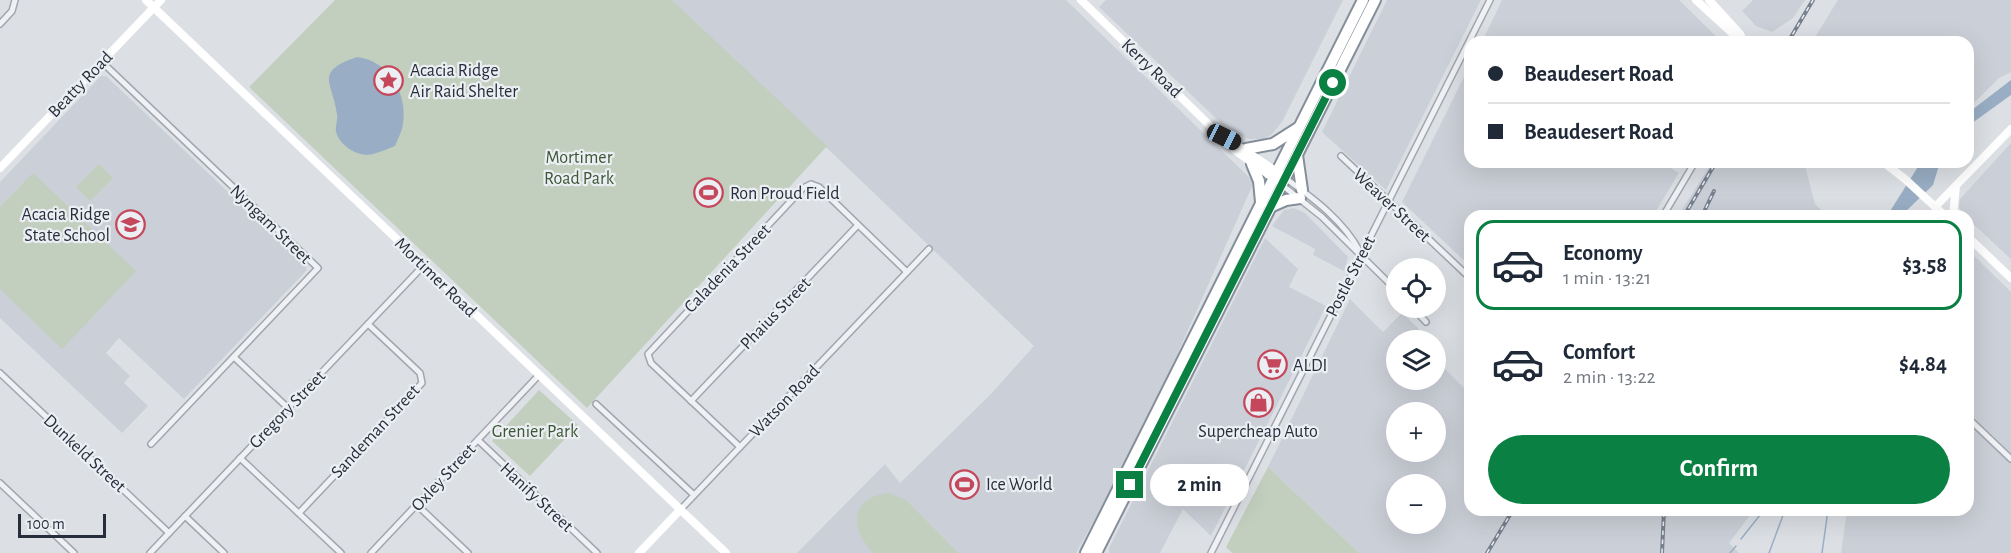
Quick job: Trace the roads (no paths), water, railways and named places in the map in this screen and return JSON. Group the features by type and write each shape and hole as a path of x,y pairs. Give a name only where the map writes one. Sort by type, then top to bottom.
{"highway":[{"path":"1096,553 1279,178 1298,128 1363,0"},
{"path":"1279,178 1297,155 1375,0"},
{"path":"1246,149 1274,144 1298,128"},
{"path":"1266,205 1301,194 1297,155"},
{"path":"1086,553 1266,205 1252,164"}],"main road":[{"name":"Mortimer Road","path":"146,0 726,553"},
{"name":"Beatty Road","path":"0,168 161,0"},
{"name":"Kerry Road","path":"1081,0 1252,164 1279,178"},
{"path":"1696,0 1736,36"},
{"path":"1709,0 1741,36"},
{"path":"1974,167 2011,129"},
{"name":"Kerry Road","path":"1224,137 1246,149 1279,178"},
{"path":"1891,168 1938,210"},
{"path":"1935,207 1973,168"},
{"path":"1954,210 1956,186"},
{"path":"1974,243 2011,278"},
{"name":"Watson Road","path":"639,553 681,509"}],"street":[{"name":"Postle Street","path":"1472,36 1490,0"},
{"path":"0,24 15,2"},
{"name":"Postle Street","path":"1211,553 1464,52"},
{"name":"Nyngam Street","path":"102,62 318,268 151,444"},
{"name":"Weaver Street","path":"1341,156 1464,272"},
{"path":"1667,210 1691,168"},
{"name":"Kerry Road","path":"1279,178 1301,194 1386,279"},
{"name":"Caladenia Street","path":"691,401 651,363 648,356 650,350 803,188 811,184 819,187 858,225"},
{"path":"858,225 907,272"},
{"name":"Phaius Street","path":"691,401 858,225"},
{"name":"Watson Road","path":"681,509 929,249"},
{"name":"Gregory Street","path":"150,553 424,265"},
{"path":"1422,318 1426,322"},
{"name":"Sandeman Street","path":"299,513 422,383 420,373 368,324"},
{"path":"234,357 288,408"},
{"name":"Dunkeld Street","path":"0,373 169,533"},
{"name":"Oxley Street","path":"371,553 539,375"},
{"path":"691,401 740,447"},
{"path":"596,404 694,495"},
{"path":"1974,424 2011,459"},
{"name":"Hanify Street","path":"478,440 597,553"},
{"path":"240,458 341,553"},
{"path":"0,483 74,553"},
{"path":"417,505 468,553"},
{"path":"185,516 224,553"}],"water":[{"path":"357,57 378,64 394,80 404,112 400,135 395,146 368,155 351,150 338,137 337,114 329,79 330,73 335,68"},
{"path":"2011,80 2011,95 1974,122 1974,108"},
{"path":"1917,168 1938,168 1933,185 1907,210 1891,210"}],"waterway":[{"path":"1741,539 1759,516"},
{"path":"1769,553 1783,516"},
{"path":"1822,553 1827,516"},
{"path":"1730,553 1736,546"}],"railway":[{"path":"1792,36 1813,0"},
{"path":"1688,210 1712,168"},
{"path":"1705,210 1714,191"},
{"path":"1487,553 1509,516"},
{"path":"1662,553 1664,516"}],"place":[{"name":"Acacia Ridge Air Raid Shelter","path":"389,80"},
{"name":"Ron Proud Field","path":"709,193"},
{"name":"Acacia Ridge State School","path":"131,224"},
{"name":"ALDI","path":"1272,365"},
{"name":"Supercheap Auto","path":"1258,402"},
{"name":"Ice World","path":"965,484"}],"park label":[{"name":"Mortimer Road Park","path":"579,167"},
{"name":"Grenier Park","path":"535,431"}]}
